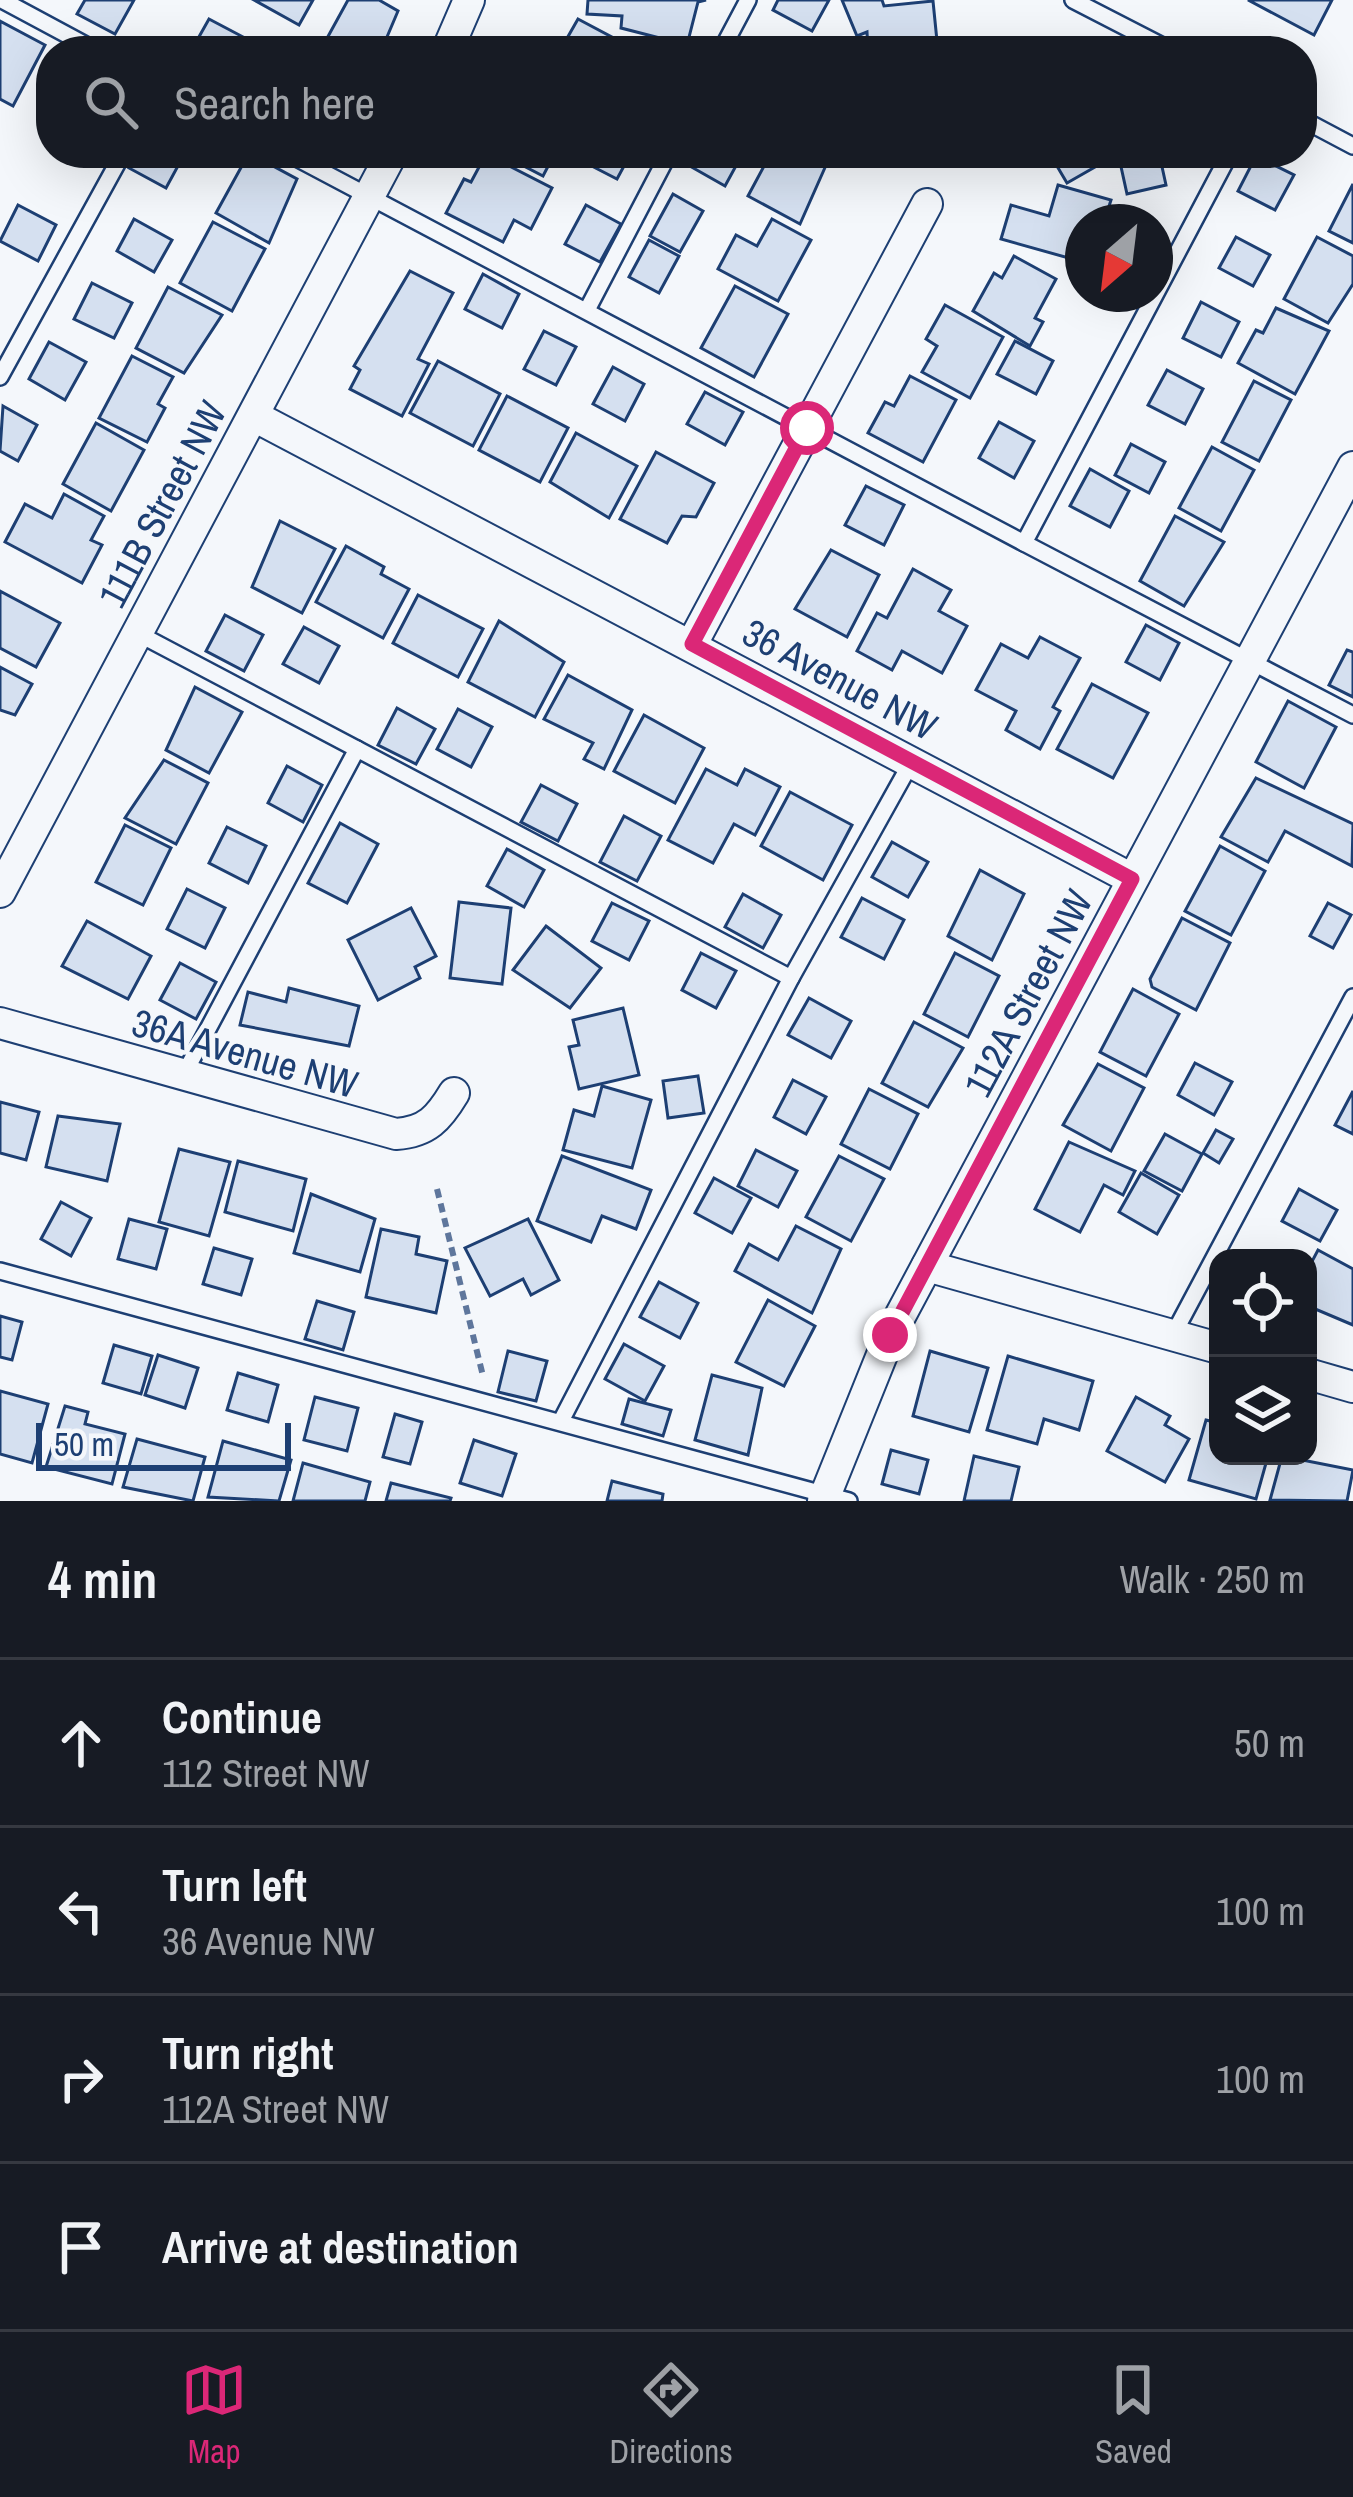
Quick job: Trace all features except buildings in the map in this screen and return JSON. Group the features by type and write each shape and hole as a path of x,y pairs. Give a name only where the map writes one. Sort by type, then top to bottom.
{"street":[{"path":"454,36 470,0"},
{"name":"111B Street NW","path":"0,892 384,168"},
{"path":"692,644 927,204"},
{"name":"36 Avenue NW","path":"254,416 1132,879"},
{"name":"112A Street NW","path":"832,1499 865,1389 1353,466"},
{"name":"36A Avenue NW","path":"0,1023 396,1134 438,1120 454,1093"},
{"path":"928,1266 1209,1345"},
{"path":"1317,1377 1353,1387"}],"lane":[{"path":"2,0 69,36"},
{"path":"730,36 748,0"},
{"path":"1073,0 1143,36"},
{"path":"1317,127 1353,146"},
{"path":"0,377 115,168"},
{"path":"315,168 1353,715"},
{"path":"587,310 661,168"},
{"path":"1024,543 1222,168"},
{"path":"137,633 791,978"},
{"path":"183,1076 357,749"},
{"path":"561,1421 791,978 911,760"},
{"path":"1173,1335 1353,998"},
{"path":"0,1271 561,1421 832,1499"}],"path":[{"path":"437,1190 489,1402"}],"route":[{"path":"807,428 692,644 1132,879 890,1335"}]}
